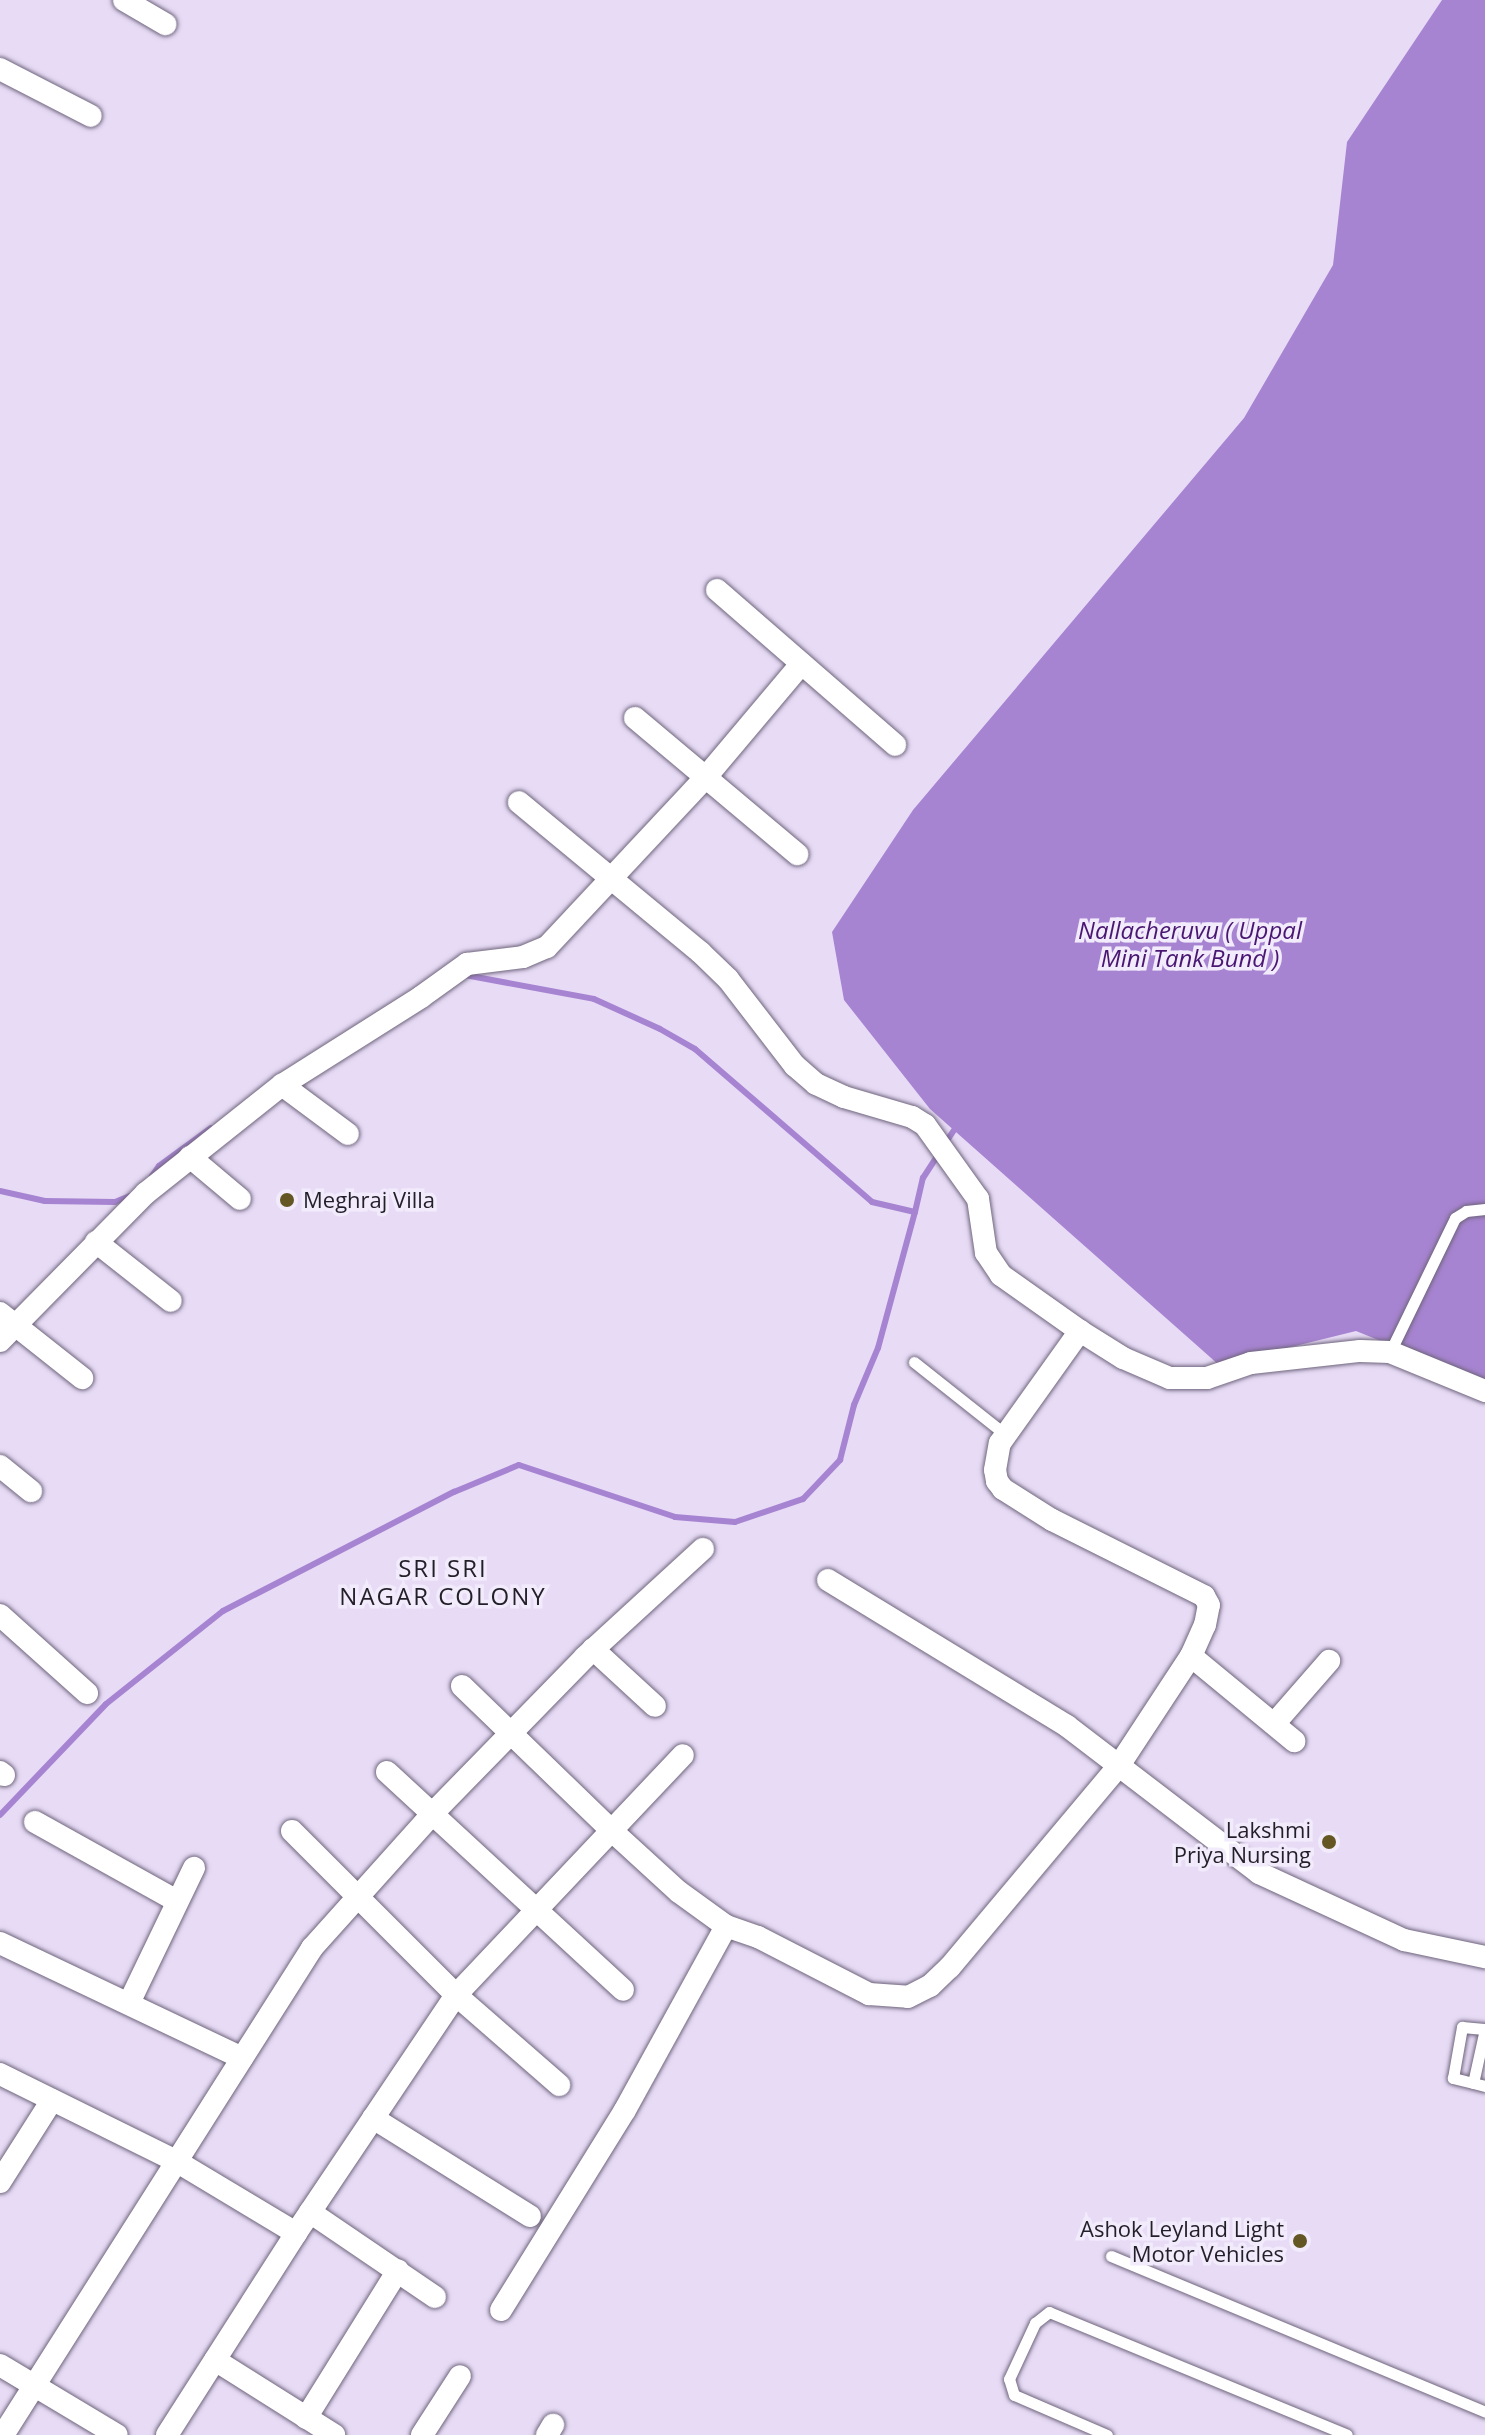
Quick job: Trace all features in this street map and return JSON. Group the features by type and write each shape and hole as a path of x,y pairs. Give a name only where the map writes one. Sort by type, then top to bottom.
{"street":[{"path":"124,0 165,24"},
{"path":"0,69 91,116"},
{"path":"717,590 895,745"},
{"path":"82,1378 5,1326 146,1193 282,1085 421,997 467,964 523,957 547,947 615,878 706,777 801,664"},
{"path":"635,718 797,854"},
{"path":"519,802 615,878 728,979 795,1066 816,1084 844,1097 912,1117 936,1140 973,1190 978,1199 986,1253 1001,1275 1123,1358 1170,1378 1207,1378 1251,1363 1307,1356 1390,1352 1485,1391"},
{"path":"282,1085 348,1134"},
{"path":"190,1157 240,1199"},
{"path":"96,1242 171,1301"},
{"path":"462,1686 679,1892 726,1926 758,1937 869,1994 908,1997 922,1992 950,1967 1118,1767 1191,1656 1205,1625 1209,1605 1204,1596 1052,1520 1003,1489 995,1470 1000,1443 1080,1331"},
{"path":"0,1466 31,1491"},
{"path":"3,2435 36,2388 312,1948 433,1813 593,1649 703,1549"},
{"path":"828,1580 1030,1701 1259,1873 1404,1940 1485,1957"},
{"path":"0,1615 87,1693"},
{"path":"593,1649 655,1706"},
{"path":"1191,1656 1294,1741"},
{"path":"1274,1724 1329,1661"},
{"path":"167,2435 296,2233 456,1995 683,1755"},
{"path":"387,1772 623,1990"},
{"path":"35,1822 177,1901"},
{"path":"292,1831 456,1995 559,2085"},
{"path":"129,2003 194,1868"},
{"path":"501,2310 625,2110 726,1926"},
{"path":"0,1943 242,2058"},
{"path":"0,2074 176,2161 296,2233"},
{"path":"0,2182 52,2100"},
{"path":"373,2118 530,2216"},
{"path":"310,2212 435,2297"},
{"path":"306,2418 398,2270"},
{"path":"215,2360 334,2435"},
{"path":"0,2365 117,2435"},
{"path":"422,2435 460,2376"}],"lane":[{"path":"1390,1352 1455,1218 1466,1211 1485,1209"},
{"path":"914,1362 1006,1435"},
{"path":"1462,2027 1484,2029 1479,2084 1453,2078 1462,2027"},
{"path":"1111,2256 1485,2412"},
{"path":"1107,2435 1014,2395 1009,2379 1035,2323 1049,2312 1347,2435"}],"water":[{"name":"Nallacheruvu ( Uppal Mini Tank Bund )","path":"1442,0 1485,0 1485,1402 1450,1369 1356,1331 1219,1365 930,1109 844,1000 832,932 913,810 1244,418 1333,265 1347,142"}],"waterway":[{"path":"465,975 594,999 660,1029 695,1049 872,1202 915,1212 923,1178 940,1152"},
{"path":"152,1176 159,1166 211,1128"},
{"path":"946,1142 954,1130"},
{"path":"0,1191 45,1201 115,1202 130,1196"},
{"path":"0,1815 106,1704 223,1611 454,1492 519,1465 675,1517 735,1522 803,1499 840,1460 854,1405 878,1348 915,1212"}],"place":[{"name":"Meghraj Villa","path":"287,1200"},
{"name":"Lakshmi Priya Nursing","path":"1329,1842"},
{"name":"Ashok Leyland Light Motor Vehicles","path":"1300,2241"}],"district":[{"name":"SRI SRI NAGAR COLONY","path":"443,1582"}]}
